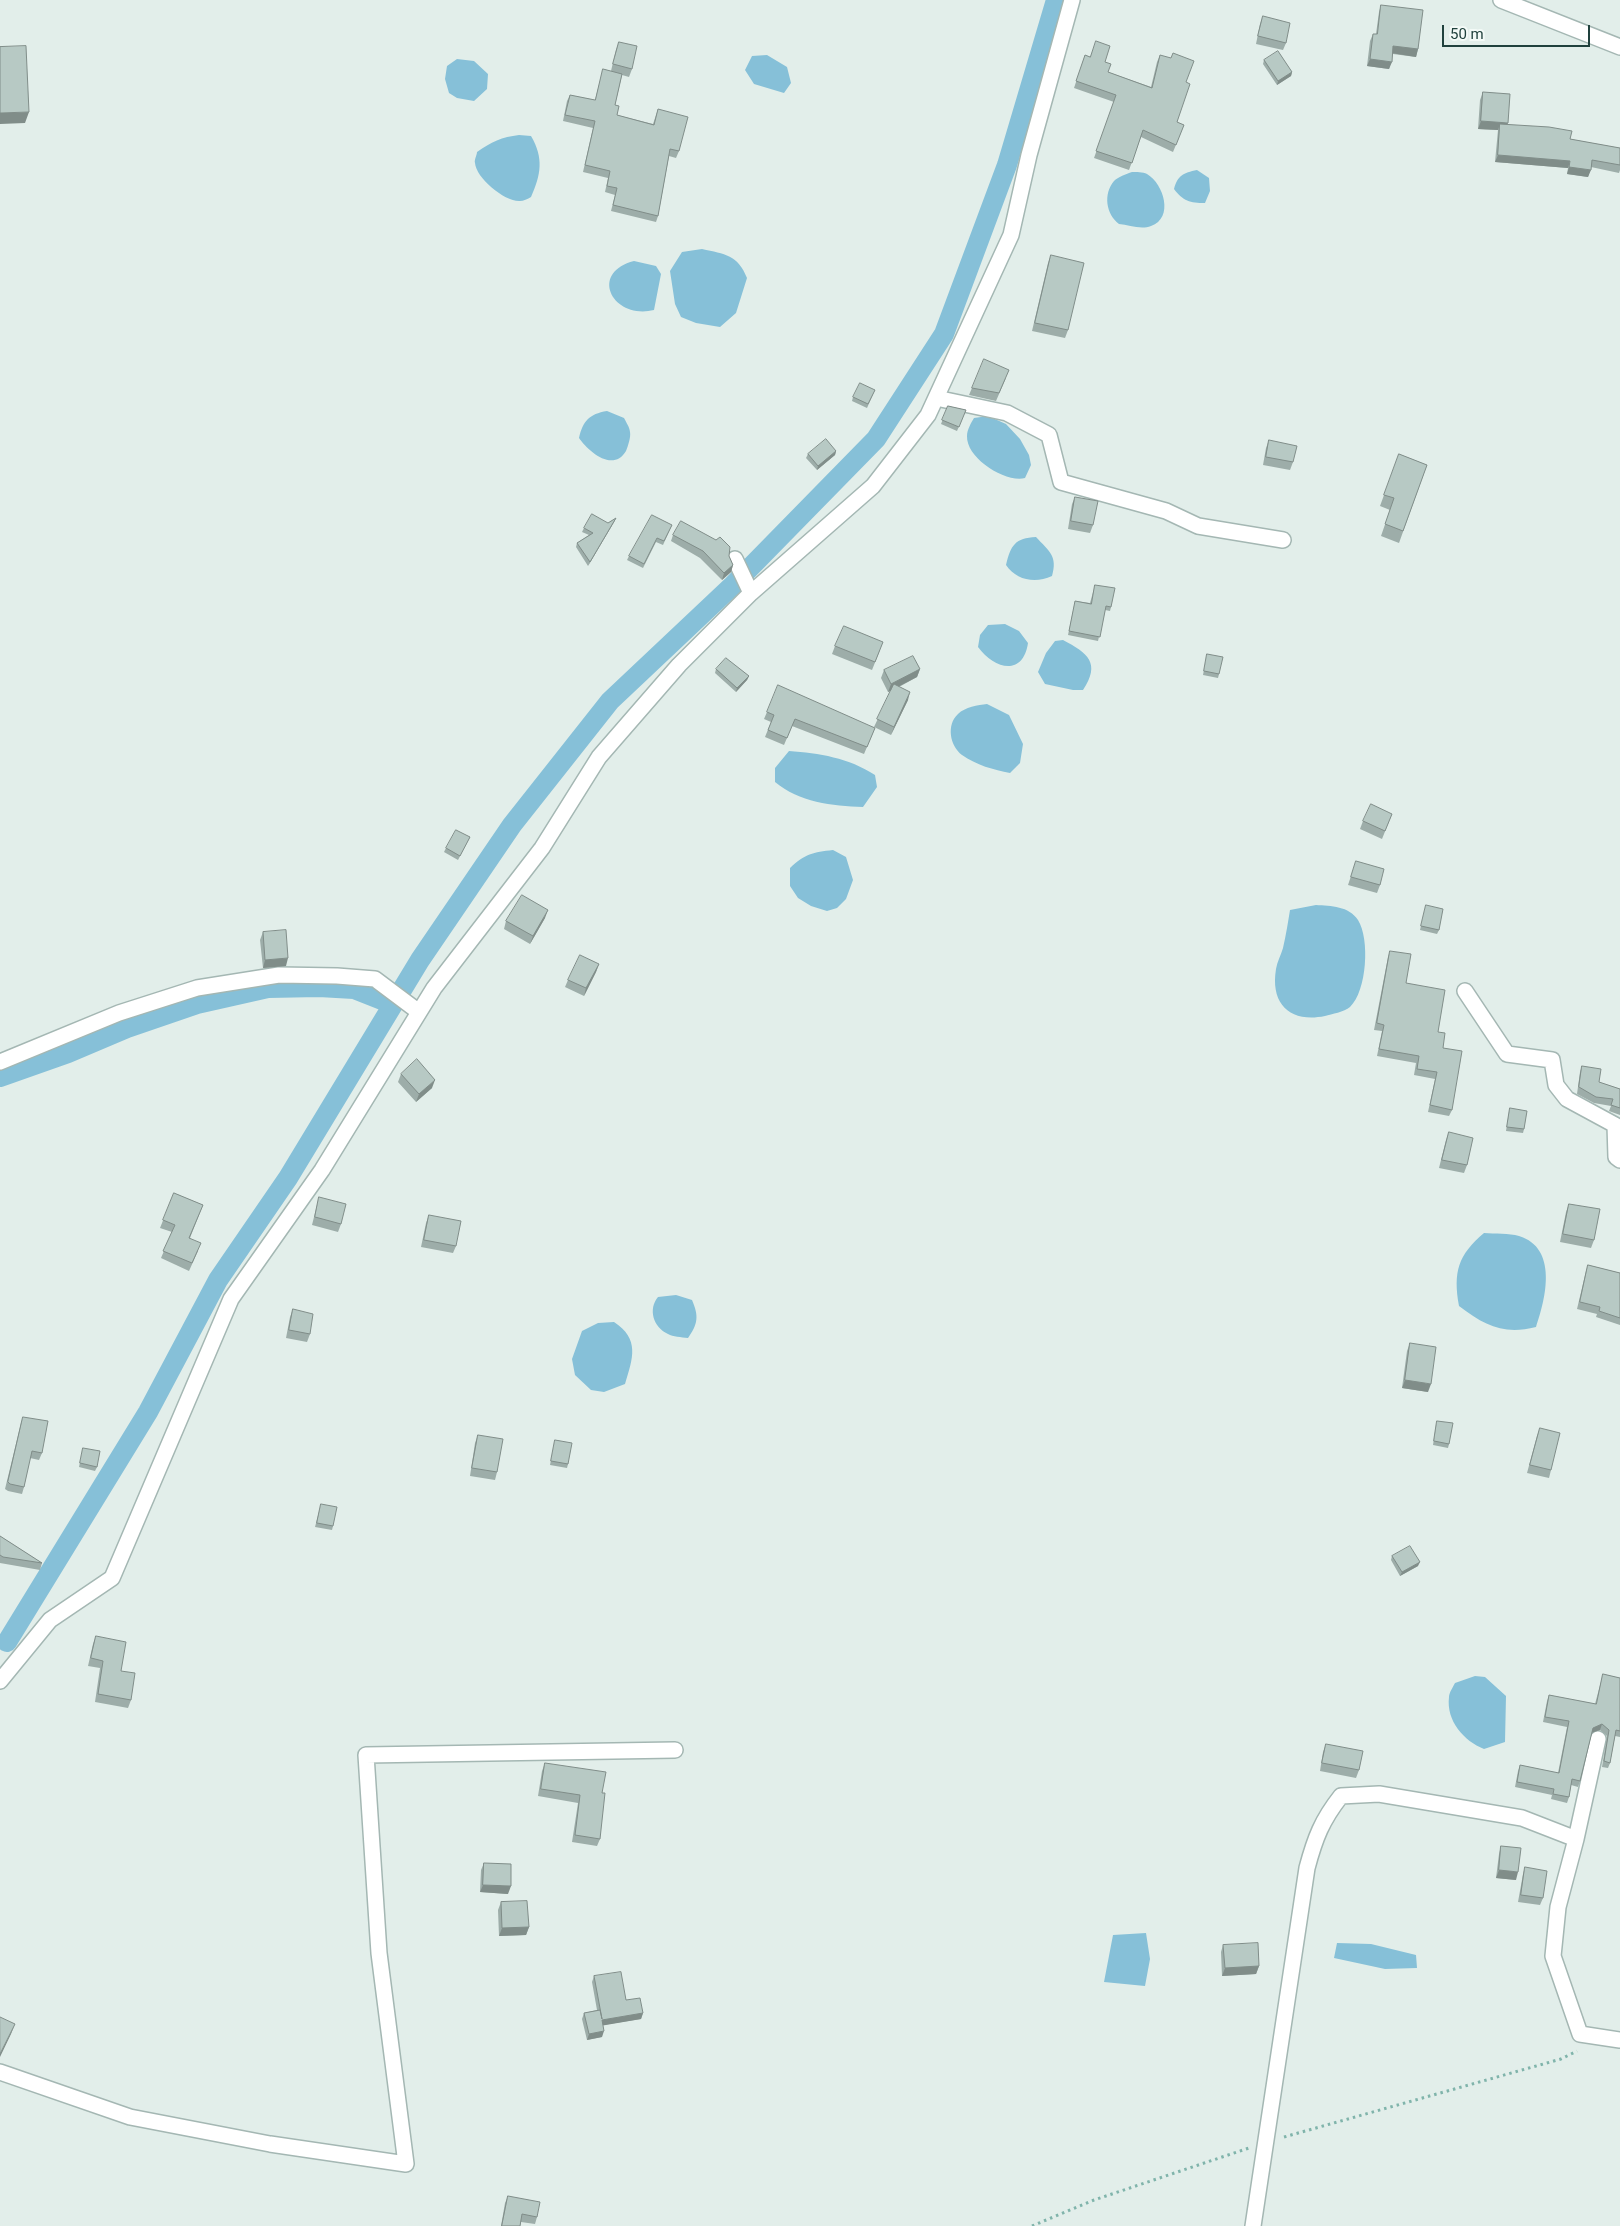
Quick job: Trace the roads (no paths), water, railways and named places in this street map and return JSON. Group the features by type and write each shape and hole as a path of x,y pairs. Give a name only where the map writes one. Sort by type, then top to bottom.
{"street":[{"path":"0,1682 50,1620 112,1578 231,1299 322,1170 434,988 542,848 599,757 679,665 751,592 874,486 928,416 1011,235 1029,155 1072,0"},
{"path":"1500,0 1620,46"},
{"path":"936,398 1007,412 1049,435 1061,482 1166,511 1198,526 1283,540"},
{"path":"734,559 751,592"},
{"path":"0,1062 119,1013 197,988 279,975 375,979 419,1012"},
{"path":"1465,991 1507,1054 1552,1060 1556,1085 1567,1099 1615,1125 1616,1157 1620,1160"},
{"path":"1598,1740 1576,1839 1558,1907 1553,1956 1580,2034 1620,2040"},
{"path":"0,2072 130,2117 270,2144 406,2164 379,1953 366,1755 675,1750"},
{"path":"1253,2226 1307,1868 1315,1838 1325,1816 1341,1796 1379,1794 1522,1818 1576,1839"}],"water":[{"path":"767,55 787,67 791,83 784,93 754,84 745,70 752,56"},
{"path":"457,59 474,61 488,74 487,89 474,101 457,98 449,93 445,79 447,66"},
{"path":"519,135 531,136 538,152 540,166 531,197 520,201 507,198 492,188 480,175 475,162 477,152 487,145 497,140"},
{"path":"1197,170 1209,178 1210,191 1205,203 1195,203 1187,200 1174,189 1182,175"},
{"path":"1132,172 1147,174 1158,185 1162,193 1164,209 1162,216 1158,222 1151,226 1139,227 1119,224 1111,215 1107,204 1108,192 1114,181"},
{"path":"702,249 724,254 735,260 747,278 736,313 720,327 696,323 681,317 675,304 670,271 682,252"},
{"path":"634,261 656,266 661,274 654,310 639,311 627,308 611,294 609,284 612,275 620,267"},
{"path":"607,411 624,418 630,430 630,439 626,451 621,457 614,460 601,458 594,454 579,438 585,423 591,416"},
{"path":"988,416 1006,424 1020,439 1029,455 1031,465 1025,478 1017,479 998,473 988,467 973,453 968,444 969,427 974,418"},
{"path":"1036,537 1051,554 1054,569 1052,576 1039,580 1026,579 1015,574 1006,565 1015,544 1023,539"},
{"path":"1005,624 1019,631 1028,643 1025,654 1020,661 1014,665 1007,666 992,660 978,647 980,635 988,625"},
{"path":"1063,640 1079,649 1089,660 1091,673 1083,690 1073,690 1045,684 1038,672 1046,653 1055,641"},
{"path":"987,704 1009,715 1023,744 1020,763 1010,773 985,767 967,759 958,751 952,741 952,724 958,714 968,708"},
{"path":"789,751 823,755 855,764 875,775 877,787 863,807 816,802 795,794 775,782 775,768"},
{"path":"833,850 846,857 853,880 846,899 837,908 827,911 811,906 798,898 790,886 790,868 810,855"},
{"path":"1316,905 1345,909 1354,915 1362,929 1365,965 1360,989 1350,1007 1341,1012 1325,1016 1302,1017 1285,1009 1280,1002 1276,993 1276,969 1283,948 1290,910"},
{"path":"1484,1233 1519,1236 1531,1242 1540,1251 1546,1275 1543,1302 1536,1327 1514,1330 1495,1327 1486,1324 1459,1306 1457,1274 1460,1265 1468,1249"},
{"path":"676,1295 692,1300 696,1311 696,1324 688,1338 675,1336 663,1331 654,1317 653,1307 658,1297"},
{"path":"614,1322 628,1335 631,1342 632,1357 625,1384 604,1392 591,1390 575,1375 572,1359 582,1331 598,1323"},
{"path":"1475,1676 1485,1677 1506,1696 1505,1742 1484,1749 1470,1741 1458,1729 1453,1722 1449,1706 1449,1695 1455,1683"},
{"path":"1146,1933 1150,1959 1145,1986 1104,1982 1113,1935"},
{"path":"1337,1943 1371,1944 1416,1955 1417,1968 1385,1969 1334,1958"}],"waterway":[{"path":"7,1642 148,1412 218,1280 288,1178 420,960 512,825 610,701 733,585 876,439 944,334 1007,165 1056,0"},
{"path":"0,1077 68,1053 127,1028 197,1004 268,988 319,987 354,989 392,1004"}]}
